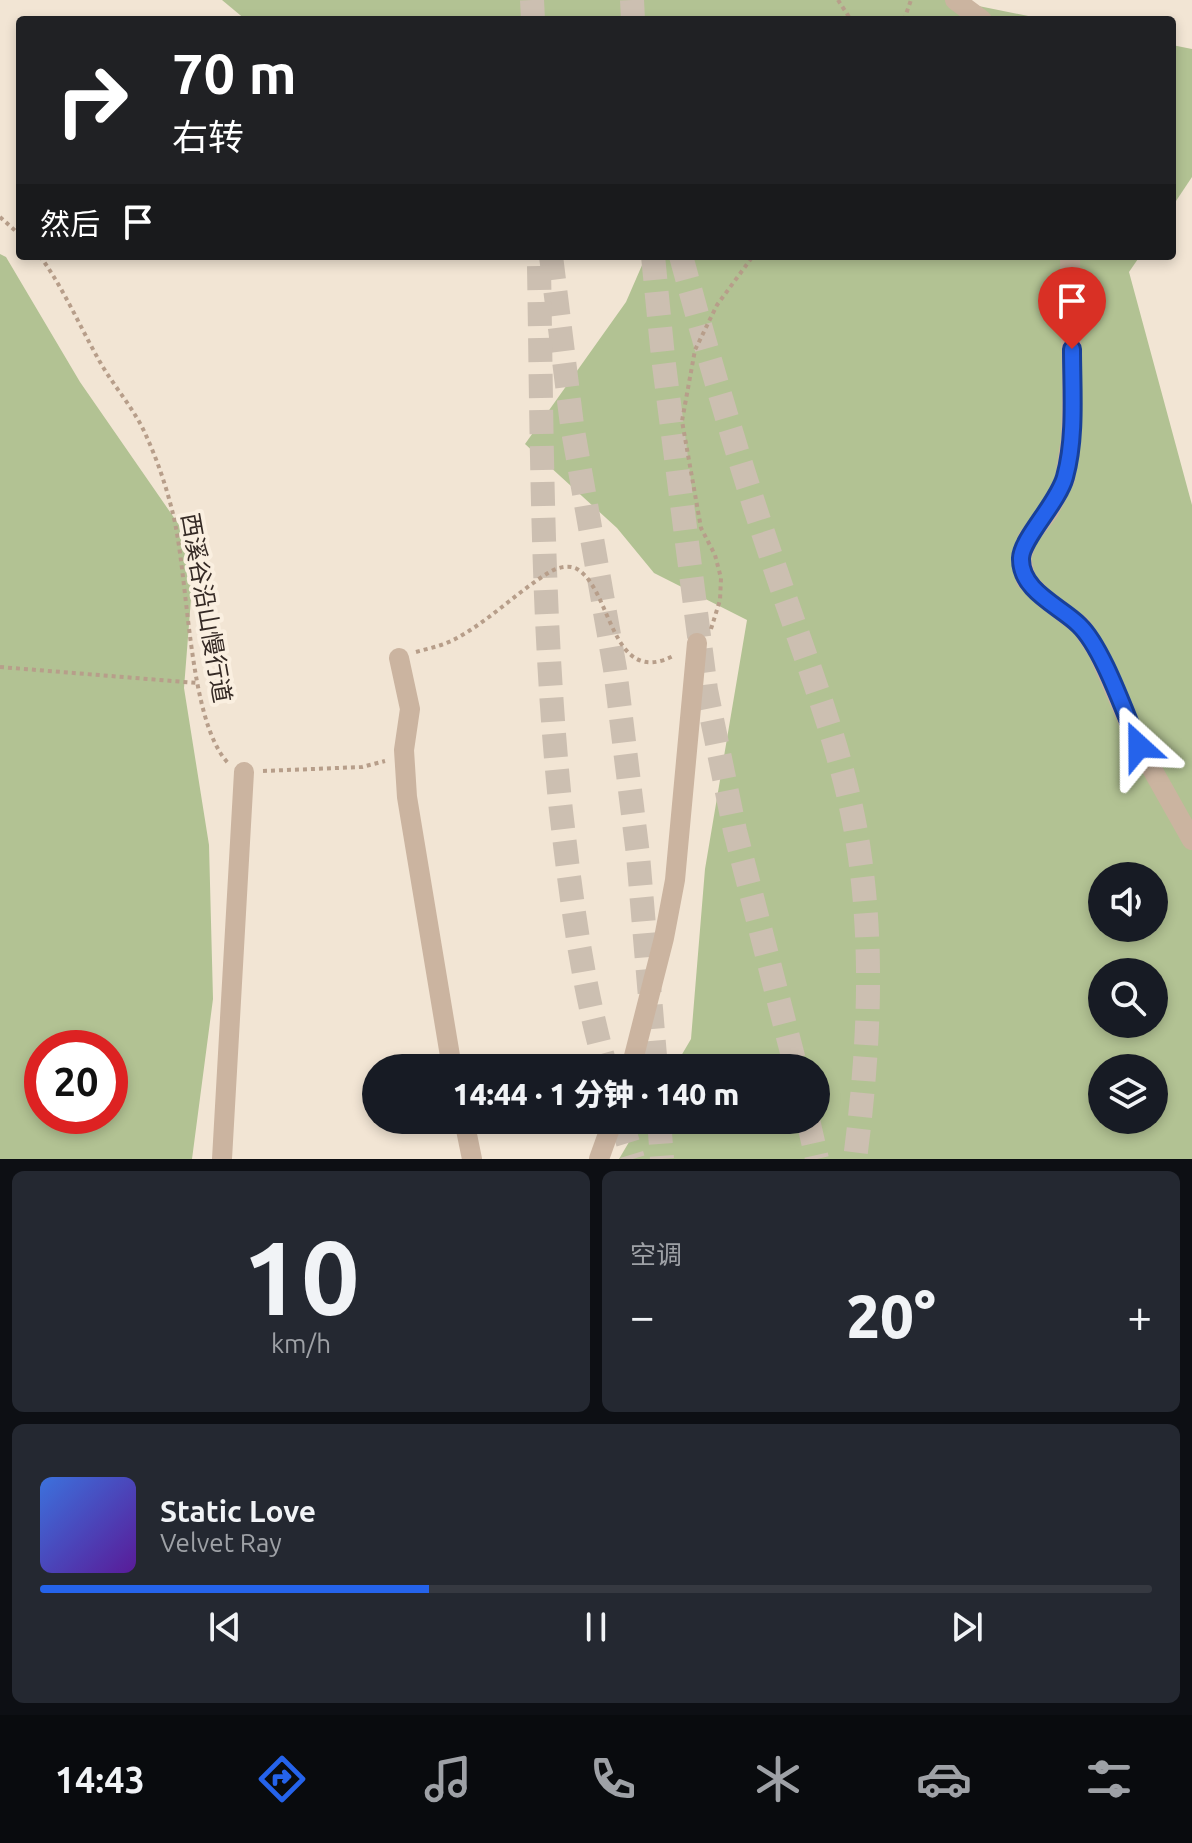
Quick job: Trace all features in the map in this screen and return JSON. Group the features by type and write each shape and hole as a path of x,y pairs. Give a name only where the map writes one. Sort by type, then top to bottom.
{"street":[{"path":"955,0 977,16"},
{"path":"1070,260 1072,408 1065,479 1049,511 1028,538 1021,558 1026,580 1081,626 1098,652 1139,746 1192,840"},
{"path":"635,1054 664,938 675,880 697,643"},
{"path":"399,658 410,709 404,750 407,797 450,1054"},
{"path":"222,1159 244,772"},
{"path":"467,1134 472,1159"},
{"path":"599,1159 608,1134"}],"path":[{"path":"0,217 16,231"},
{"name":"西溪谷沿山慢行道","path":"43,260 60,286 101,365 142,428 159,469 181,551 198,683 213,743 226,763 244,772"},
{"path":"399,658 454,640 482,623 549,572 563,566 577,569 586,579 618,639 629,653 647,662 665,660 697,643 713,627 720,600 721,578 715,555 701,528 682,421 695,350 717,305 750,260"},
{"path":"0,667 198,683"},
{"path":"244,772 362,767 382,763 404,750"}],"green space":[{"path":"222,0 949,0 1028,16 241,16"},
{"path":"1176,46 1192,49 1192,177 1176,201"},
{"path":"0,254 6,257 80,382 195,548 184,688 209,845 213,999 192,1159 0,1159"},
{"path":"644,260 1137,260 1129,272 1192,505 1192,1159 619,1159 634,1134 830,1134 830,1054 682,1054 691,1039 705,869 747,620 654,573 617,528 525,444 626,302"}],"tunnel":[{"path":"532,0 533,16"},
{"path":"632,0 633,16"},
{"path":"551,260 572,425 615,669 638,855 655,1054"},
{"path":"653,260 706,690 735,831 792,1054"},
{"path":"682,260 751,495 836,750 854,821 864,896 868,971 866,1046 855,1159"},
{"path":"539,266 544,539 555,743 578,941 602,1054"},
{"path":"625,1134 633,1159"},
{"path":"660,1134 662,1159"},
{"path":"811,1134 817,1159"}],"route":[{"path":"1072,349 1071,438 1065,479 1049,511 1028,538 1021,558 1026,580 1081,626 1098,652 1139,746"}]}
